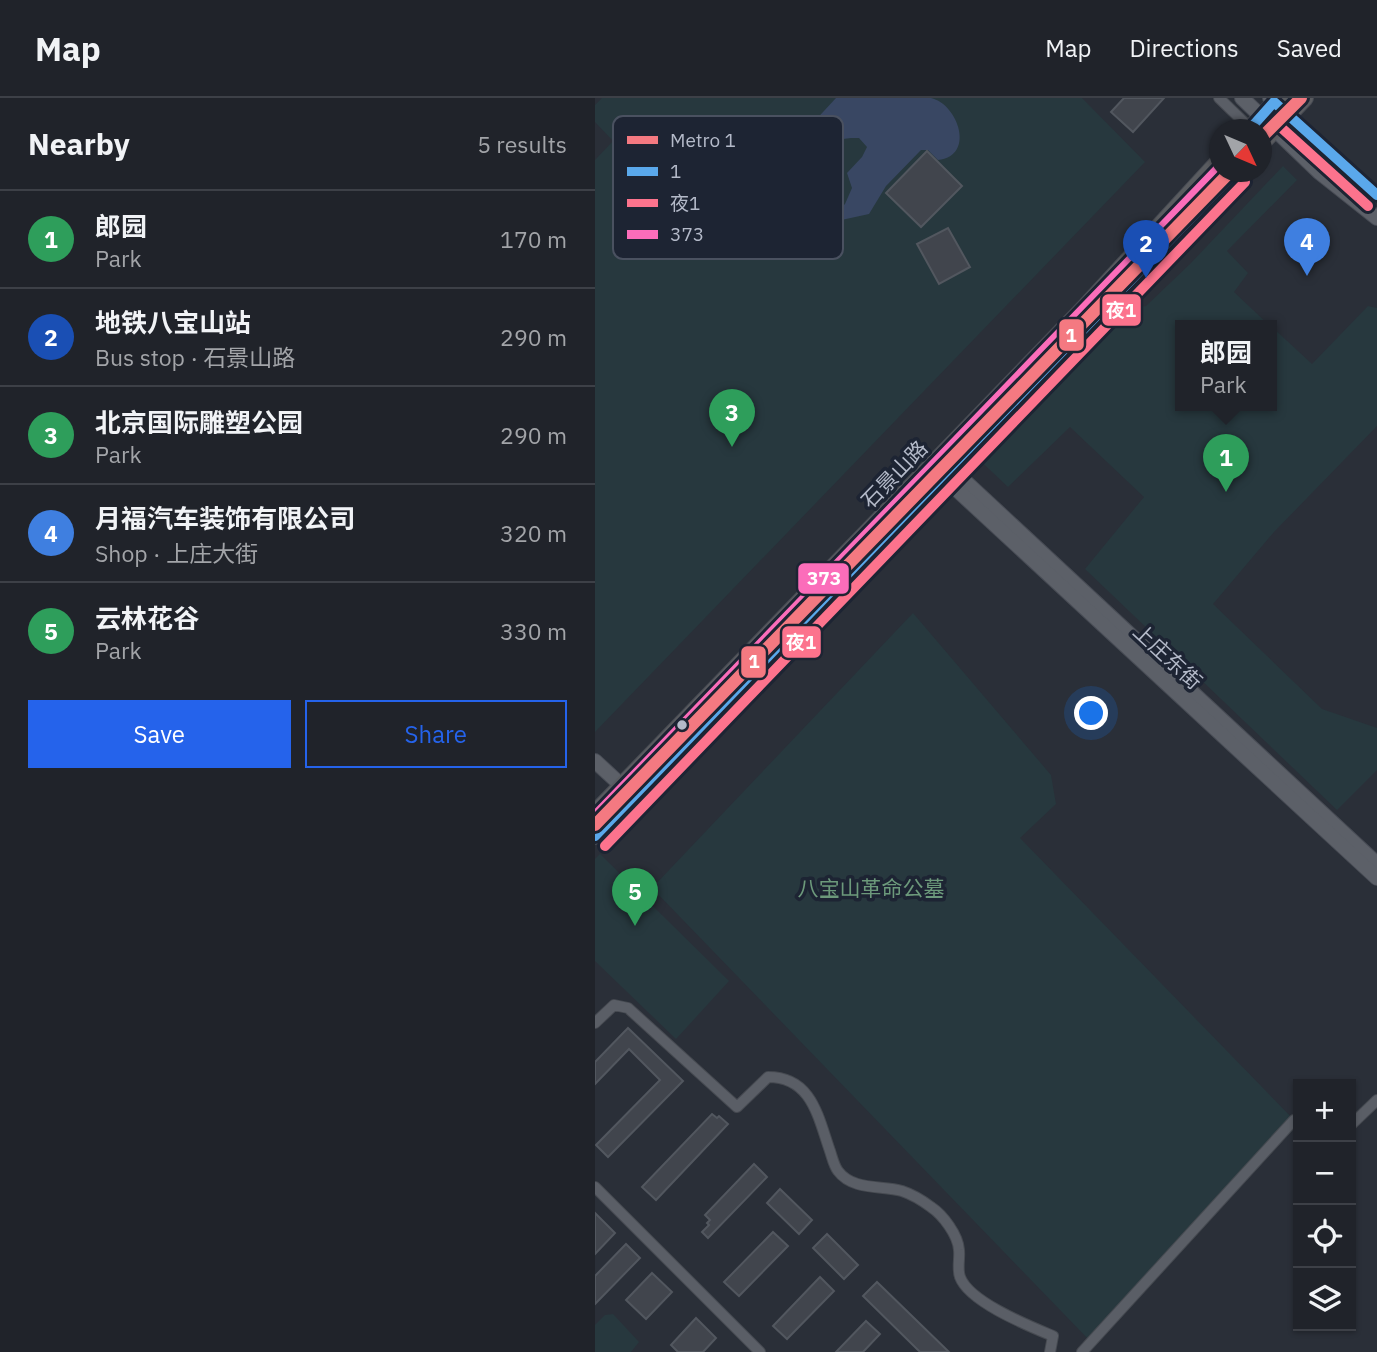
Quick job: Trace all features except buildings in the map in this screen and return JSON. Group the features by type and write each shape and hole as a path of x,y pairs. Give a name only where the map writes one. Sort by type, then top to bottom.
{"highway":[{"path":"1272,133 1305,98"},
{"path":"1259,119 1278,99"},
{"name":"石景山路","path":"595,836 1209,174"},
{"name":"石景山路","path":"597,805 622,786 1225,182"}],"main road":[{"path":"1242,98 1251,119"},
{"path":"1278,99 1289,116 1377,195"},
{"path":"1272,129 1342,192 1377,218"},
{"name":"上庄东街","path":"939,467 1377,864"},
{"name":"上庄东街","path":"939,467 954,487 1377,878"},
{"path":"595,761 622,786"}],"street":[{"path":"1219,98 1245,119"},
{"path":"595,1023 614,1005 628,1008 737,1107 768,1077 783,1077 800,1087 812,1099 837,1170 848,1180 874,1188 902,1191 931,1207 946,1222 959,1246 959,1276 968,1288 1000,1312 1053,1336 1050,1352"},
{"path":"1356,1120 1377,1100"},
{"path":"1081,1352 1293,1120"},
{"path":"595,1187 760,1352"}],"green space":[{"path":"602,98 1082,98 1145,162 595,732 595,160 613,141 595,122 595,105"},
{"path":"1283,166 1297,180 1227,251 1248,273 1234,292 1264,320 1175,320 1175,411 1277,411 1277,332 1312,364 1368,306 1377,308 1377,426 1274,532 1213,604 1322,709 1377,728 1377,770 1337,810 1085,569 1144,497 1070,427 1008,487 972,453 1111,313 1146,306 1268,182 1272,182 1272,178"},
{"name":"八宝山革命公墓","path":"913,613 1051,775 1056,804 1020,838 1293,1121 1091,1342 652,888"},
{"path":"600,854 729,981 676,1039 595,961 595,859"},
{"path":"613,1314 639,1342 631,1352 595,1352 595,1325 605,1315"}],"water":[{"path":"836,98 931,98 941,102 955,119 959,130 957,149 950,156 938,160 928,150 921,150 886,186 869,214 843,220 843,206 852,188 847,173 862,157 867,147 859,138 843,139 843,116 819,116"}],"metro line":[{"name":"1","path":"1272,127 1301,98"},
{"name":"1","path":"595,825 1220,182"}],"transit line":[{"name":"1","path":"1259,119 1274,102 1377,195"},
{"name":"夜1","path":"1272,125 1275,122 1368,206"},
{"name":"373","path":"595,816 1209,178"},
{"name":"1","path":"595,836 1225,182"},
{"name":"夜1","path":"605,846 1245,182"}],"place":[{"name":"月福汽车装饰有限公司","path":"1307,276"},
{"name":"地铁八宝山站","path":"1146,278"},
{"name":"北京国际雕塑公园","path":"732,447"},
{"name":"郎园","path":"1226,492"},
{"name":"云林花谷","path":"635,926"}]}
